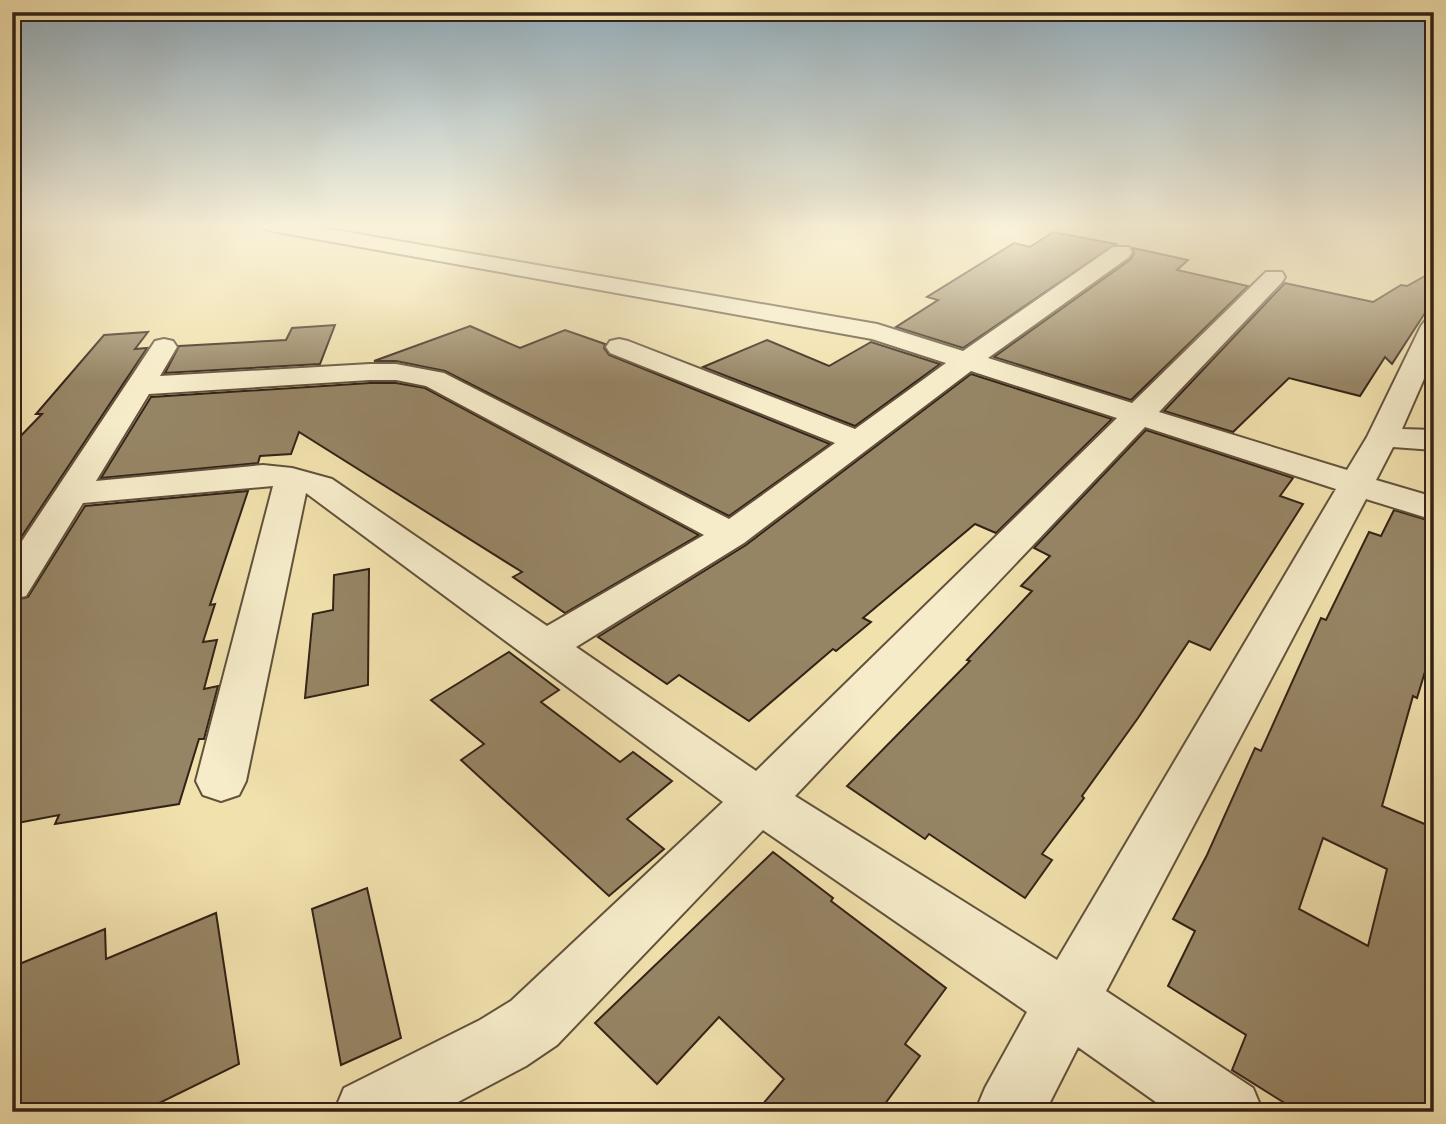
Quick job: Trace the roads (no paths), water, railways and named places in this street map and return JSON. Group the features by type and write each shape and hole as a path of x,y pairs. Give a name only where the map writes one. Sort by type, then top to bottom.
{"street":[{"path":"572,277 877,331 1434,509"},
{"path":"544,647 731,534 1085,277"},
{"path":"368,1112 518,1033 759,800 1274,277"},
{"path":"1009,1112 1067,1002 1383,437 1434,327"},
{"path":"12,587 164,347"},
{"path":"619,347 859,441"},
{"path":"139,386 370,372 415,374 434,379 731,534"},
{"path":"1383,437 1434,440"},
{"path":"71,494 263,475 292,478 320,486 759,800 1229,1112"},
{"path":"221,781 292,478"}]}
